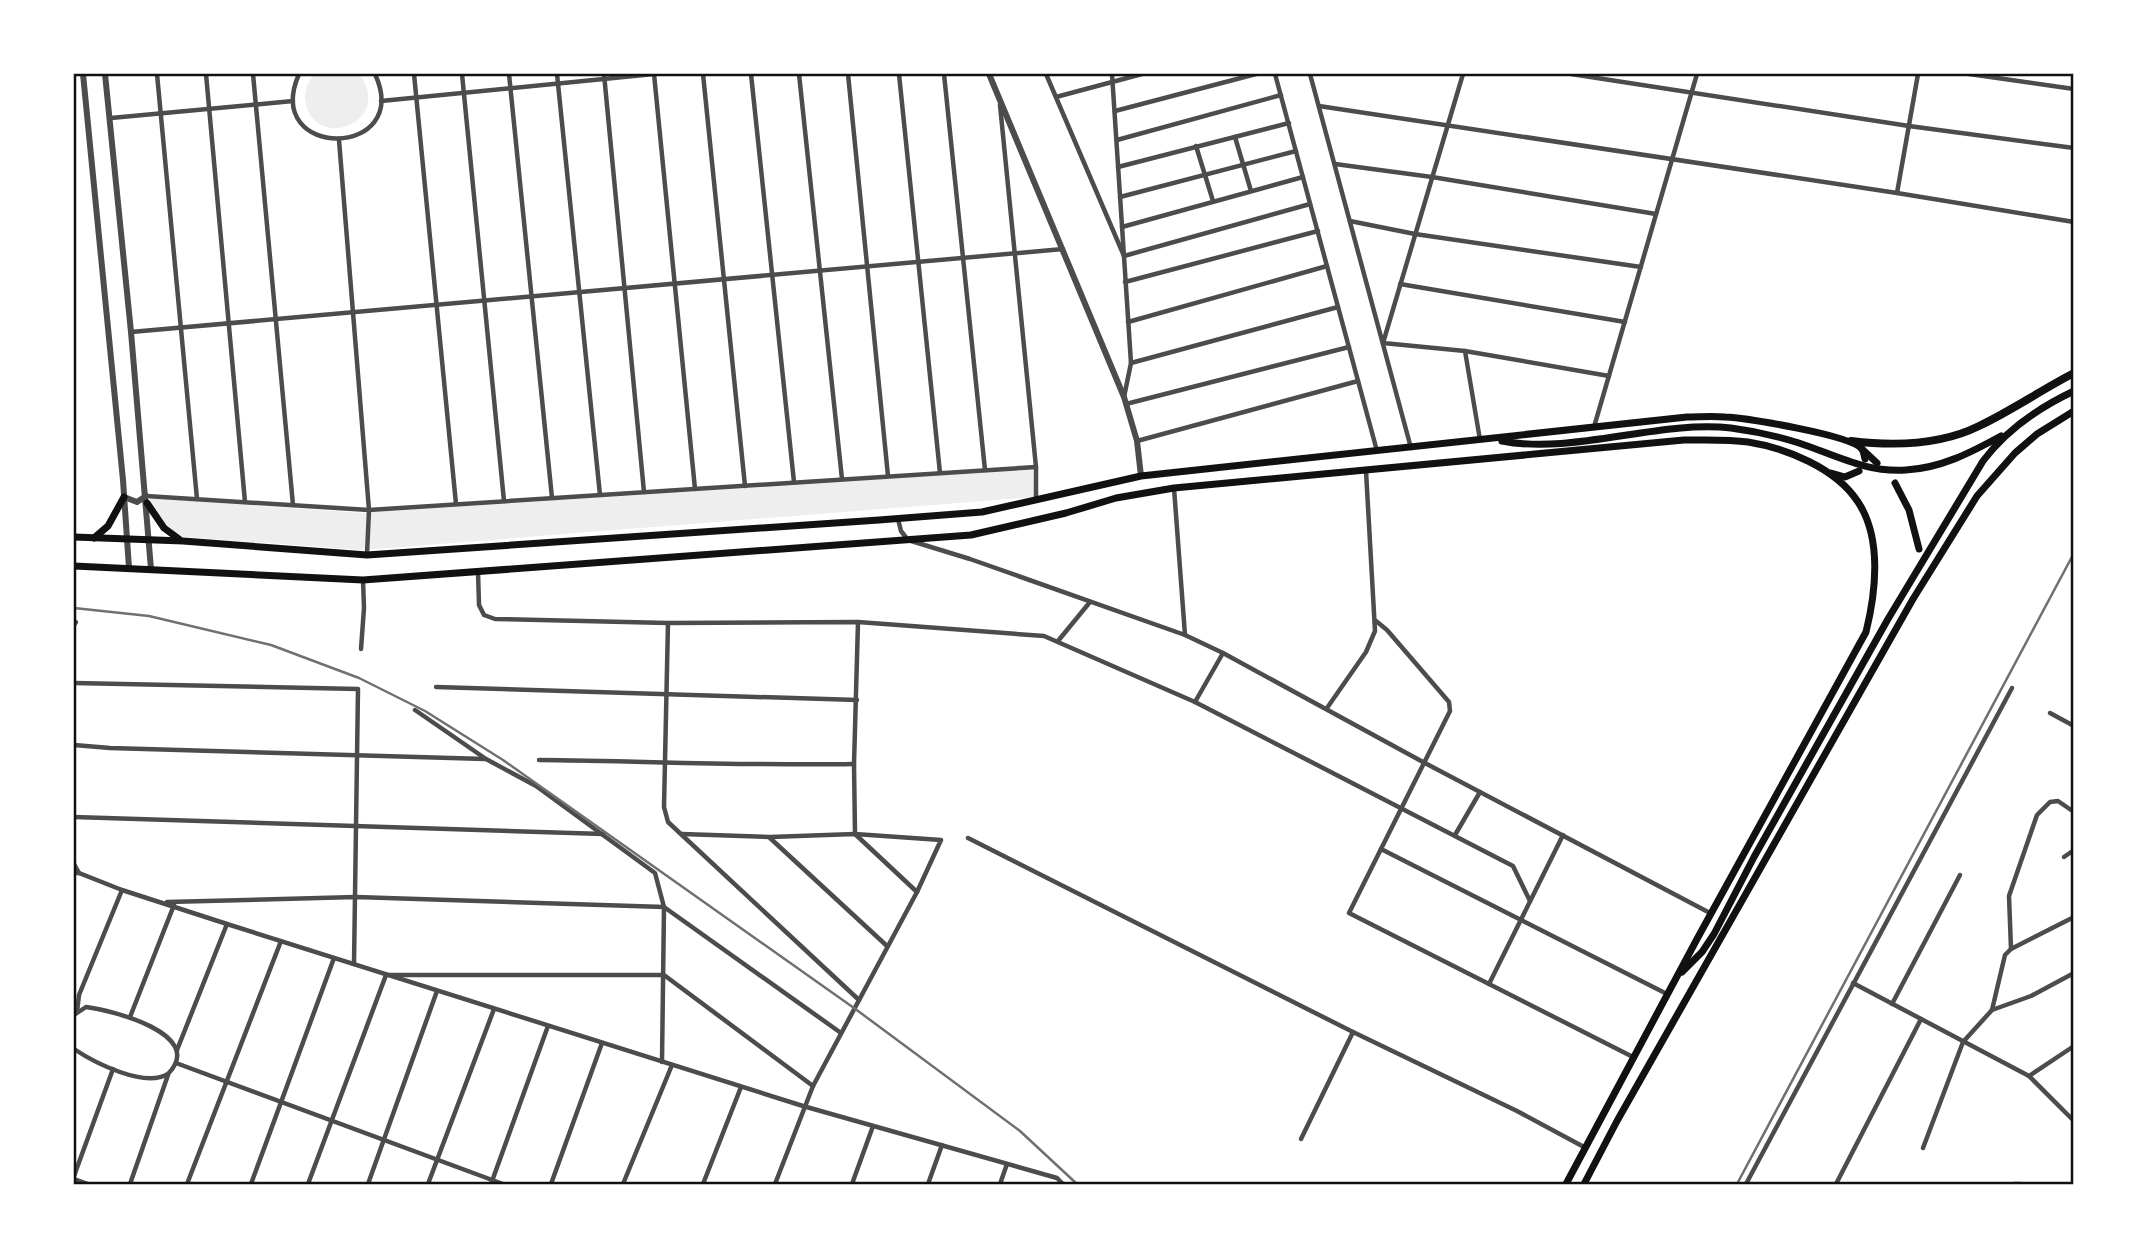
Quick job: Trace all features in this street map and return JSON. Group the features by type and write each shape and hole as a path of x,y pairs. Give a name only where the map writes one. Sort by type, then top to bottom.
{"highway":[{"path":"1851,442 1887,445 1955,435 1977,427 2074,373"}],"main road":[{"path":"1495,439 1540,444 1659,431 1727,428 1774,436 1874,469 1909,470 1956,459 2010,431 2037,411 2074,391"},
{"path":"1584,1185 1617,1121 1913,599 1977,496 2015,453 2037,434 2074,411"},
{"path":"74,537 183,541 367,555 982,512 1141,476 1686,417 1725,416 1750,419 1851,442 1878,463"},
{"path":"1678,976 1702,952 1714,934 1805,765 1946,521 1983,461 2010,431"},
{"path":"74,566 363,580 971,535 1054,516 1116,498 1174,488 1707,440 1748,442 1807,461 1852,493 1868,524 1873,551 1874,583 1870,616 1860,646 1633,1056 1566,1185"},
{"path":"1863,449 1865,459"},
{"path":"1824,471 1845,477 1859,471"},
{"path":"1895,483 1909,510 1919,549"},
{"path":"94,538 108,526 124,498"},
{"path":"146,500 164,528 183,541"},
{"path":"1913,599 1920,578"},
{"path":"1834,692 1837,699 1843,703 1854,703"}],"street":[{"path":"83,74 129,568"},
{"path":"105,74 151,569"},
{"path":"157,74 197,499"},
{"path":"206,74 244,502"},
{"path":"253,74 293,505"},
{"path":"299,74 293,88 293,102 297,114 314,134 326,139 340,140 363,132 378,113 381,101 375,74"},
{"path":"414,74 456,504"},
{"path":"462,74 504,501"},
{"path":"509,74 552,498"},
{"path":"557,74 600,495"},
{"path":"381,101 605,76 654,74 695,489"},
{"path":"703,74 745,486"},
{"path":"751,74 794,482"},
{"path":"799,74 842,479"},
{"path":"848,74 888,476"},
{"path":"899,74 940,473"},
{"path":"944,74 985,470"},
{"path":"989,74 1125,401 1137,441 1141,476"},
{"path":"1047,74 1124,256"},
{"path":"1112,74 1131,363 1125,401"},
{"path":"1056,97 1142,74"},
{"path":"1114,111 1256,74"},
{"path":"1275,74 1377,452"},
{"path":"1310,74 1411,448"},
{"path":"1383,342 1463,74"},
{"path":"1571,74 1909,126 2074,148"},
{"path":"1594,427 1697,74"},
{"path":"1897,192 1918,74"},
{"path":"1969,74 2074,89"},
{"path":"605,76 644,492"},
{"path":"1116,140 1281,95"},
{"path":"999,100 1036,467 1036,501"},
{"path":"111,117 293,102"},
{"path":"1319,106 1897,192 2074,222"},
{"path":"1118,167 1289,122"},
{"path":"1234,136 1251,191"},
{"path":"340,140 369,510 367,555"},
{"path":"1196,146 1213,201"},
{"path":"1120,197 1296,151"},
{"path":"1335,164 1656,214"},
{"path":"1122,227 1303,177"},
{"path":"1124,256 1310,204"},
{"path":"1350,221 1415,234 1641,267"},
{"path":"1125,282 1318,231"},
{"path":"131,332 1063,249"},
{"path":"1128,322 1327,266"},
{"path":"1400,284 1625,322"},
{"path":"1131,363 1338,307"},
{"path":"1383,342 1465,351 1609,376"},
{"path":"1125,401 1349,347"},
{"path":"1465,351 1480,441"},
{"path":"1137,441 1358,381"},
{"path":"124,498 137,502 197,499 369,510 1036,467"},
{"path":"1327,708 1371,643 1376,631 1366,471"},
{"path":"1174,488 1185,635"},
{"path":"898,517 901,531 908,540 1185,635 1223,653 1711,914"},
{"path":"478,570 478,605 484,615 495,619 668,623 858,622 1032,634 1058,641 1195,702 1513,866 1530,901"},
{"path":"361,649 363,580"},
{"path":"1058,641 1090,602"},
{"path":"1376,621 1387,630 1449,702 1450,711 1349,913 1633,1056"},
{"path":"858,622 855,834 917,892"},
{"path":"668,623 664,807 668,822 859,1000"},
{"path":"1195,702 1223,653"},
{"path":"74,683 358,690 354,964"},
{"path":"436,687 857,700"},
{"path":"1746,1185 2012,688"},
{"path":"415,710 486,759 536,786 651,869 657,879 664,907 662,1062"},
{"path":"2050,713 2074,726"},
{"path":"74,745 486,759"},
{"path":"539,760 765,765 854,764"},
{"path":"1455,835 1480,792"},
{"path":"2011,949 2009,896 2037,815 2050,802 2058,801 2074,812"},
{"path":"74,817 603,834"},
{"path":"682,834 770,837 855,834 941,840 917,892 803,1106 775,1185"},
{"path":"1489,984 1563,835"},
{"path":"770,837 887,946"},
{"path":"968,838 1353,1032 1517,1111 1584,1147"},
{"path":"1381,849 1667,994"},
{"path":"2064,857 2074,850"},
{"path":"74,863 76,873 228,925 803,1106 1057,1178 1063,1185"},
{"path":"1892,1004 1960,875"},
{"path":"75,1013 79,995 122,890"},
{"path":"162,902 356,897 664,907 841,1033"},
{"path":"130,1017 174,905"},
{"path":"1992,1010 2005,955 2011,949 2074,917"},
{"path":"176,1051 228,925"},
{"path":"187,1185 281,941"},
{"path":"251,1185 334,958"},
{"path":"1923,1148 1963,1042 1992,1010 2031,996 2074,973"},
{"path":"386,975 664,975 813,1086"},
{"path":"308,1185 386,975"},
{"path":"1853,983 2029,1076 2074,1121"},
{"path":"368,1185 437,990"},
{"path":"75,1013 86,1007 130,1017 172,1041 176,1051 176,1063 168,1074 130,1185"},
{"path":"428,1185 494,1009"},
{"path":"1836,1185 1921,1019"},
{"path":"492,1183 548,1026"},
{"path":"1301,1139 1353,1032"},
{"path":"551,1185 602,1043"},
{"path":"2029,1076 2074,1045"},
{"path":"74,1049 113,1069 153,1079 168,1074"},
{"path":"176,1063 503,1185"},
{"path":"623,1185 672,1065"},
{"path":"88,1185 74,1177 113,1069"},
{"path":"703,1185 741,1087"},
{"path":"852,1185 873,1126"},
{"path":"928,1185 942,1145"},
{"path":"1000,1185 1007,1164"},
{"path":"2014,1185 2021,1185"}],"shaded area":[{"path":"315,74 359,74 368,91 367,105 361,117 350,125 337,128 324,126 313,118 306,104 305,92"},
{"path":"1033,469 1034,497 364,550 184,537 157,516 149,498 362,513"}],"railway":[{"path":"1737,1184 2074,553"},
{"path":"74,608 149,616 271,645 359,678 425,711 503,760 854,1008 1020,1131 1077,1184"}]}
